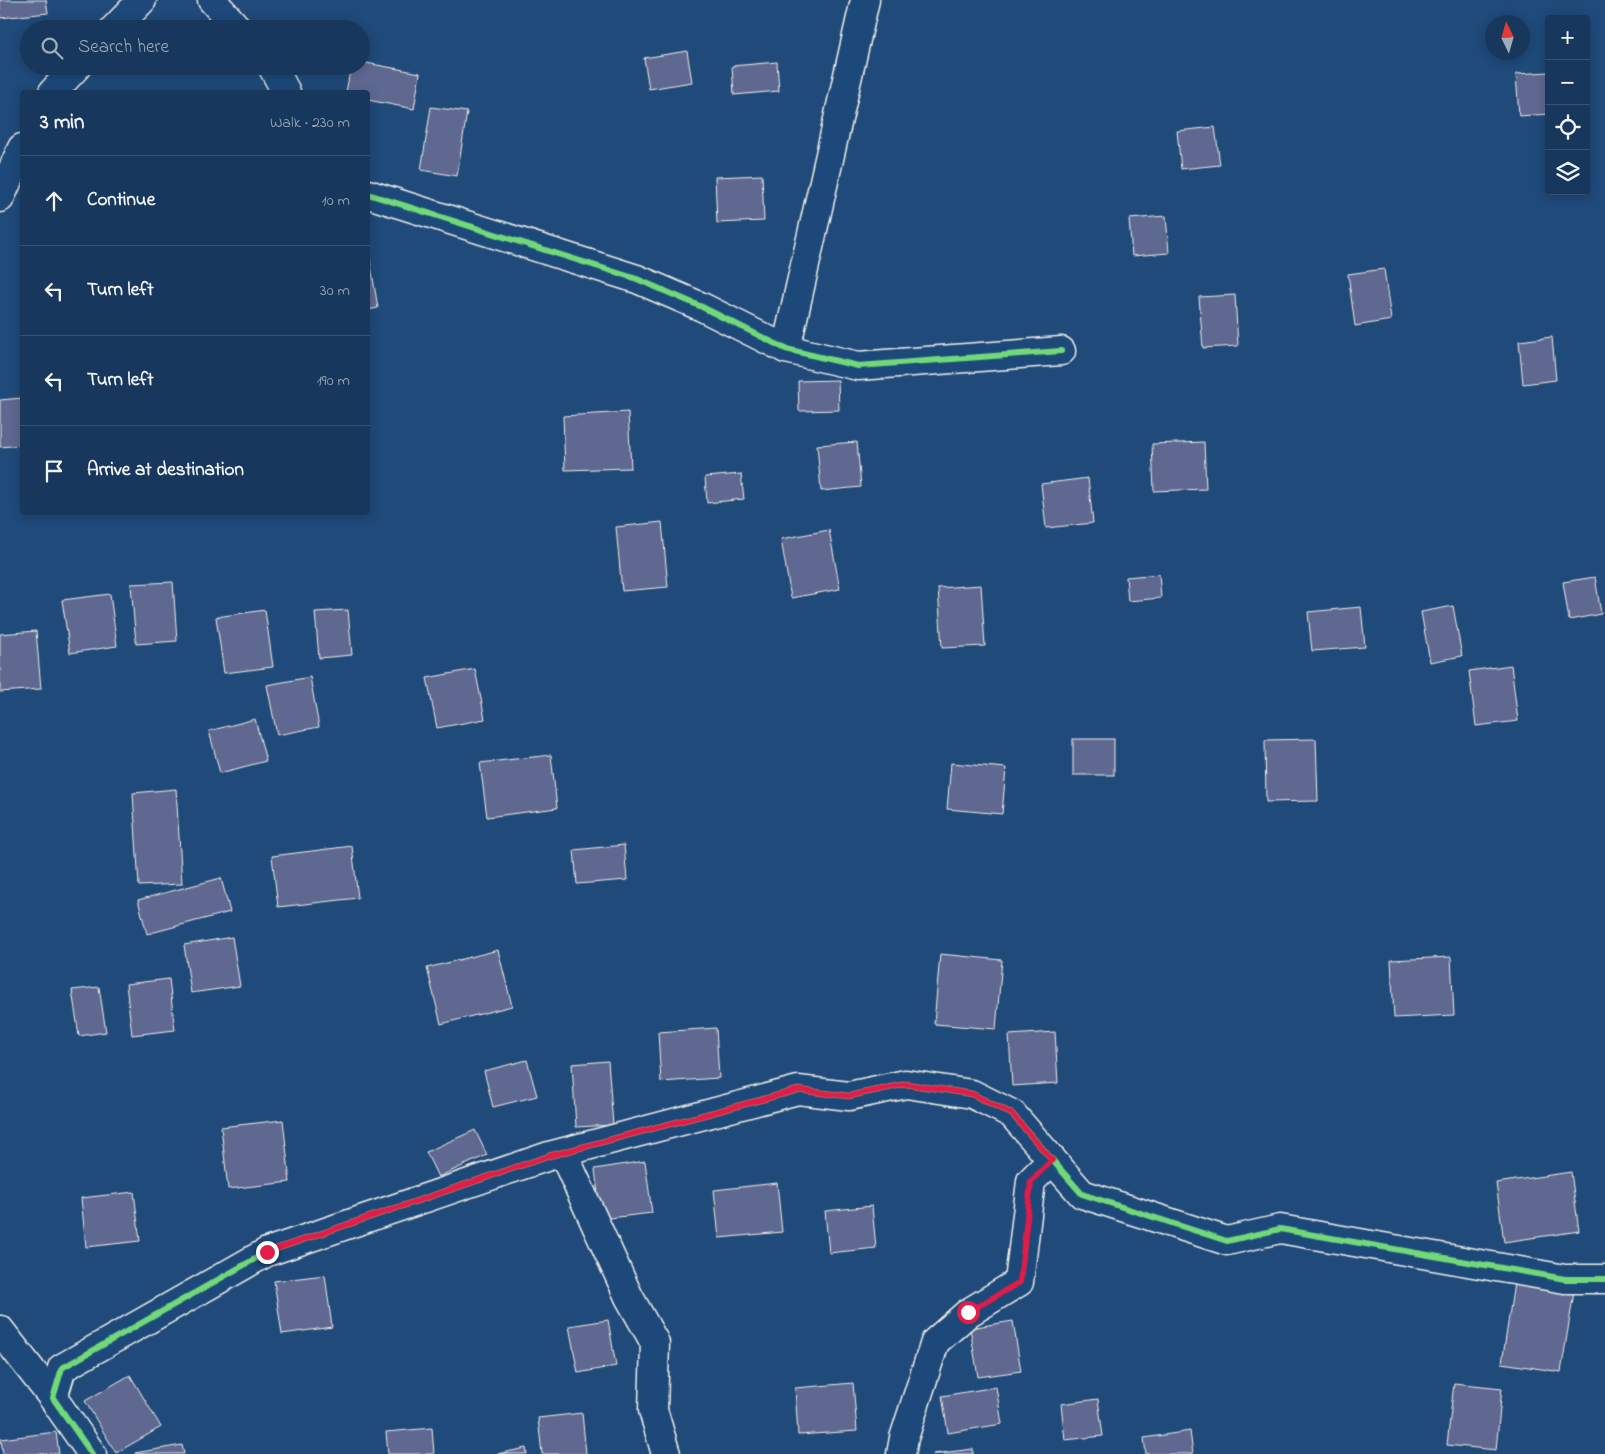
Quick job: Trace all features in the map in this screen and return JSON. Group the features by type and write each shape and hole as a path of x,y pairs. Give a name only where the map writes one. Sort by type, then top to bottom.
{"street":[{"path":"123,20 142,0"},
{"path":"212,0 230,20"},
{"path":"786,349 865,0"},
{"path":"55,90 69,75"},
{"path":"277,75 285,90"},
{"path":"0,198 20,153"},
{"path":"370,195 637,280 702,307 786,349 858,366 1061,351"},
{"path":"53,1398 62,1368 267,1252 563,1153 798,1090 849,1096 906,1084 972,1094 1012,1114 1082,1194 1227,1241 1280,1229 1565,1280 1605,1279"},
{"path":"563,1153 628,1297 655,1343 654,1410 666,1454"},
{"path":"901,1454 904,1438 935,1342 968,1312 1020,1282 1031,1181 1052,1160"},
{"path":"0,1330 53,1398 92,1454"}],"building":[{"path":"0,0 46,0 48,13 0,18"},
{"path":"687,51 692,82 649,89 644,58"},
{"path":"777,62 779,91 734,95 732,66"},
{"path":"370,64 420,73 414,109 370,100 370,90 346,90 349,75 370,75"},
{"path":"1545,72 1545,114 1519,116 1516,74"},
{"path":"431,107 467,112 457,176 421,170"},
{"path":"1215,127 1220,165 1181,169 1177,131"},
{"path":"762,175 764,221 717,223 715,177"},
{"path":"1166,216 1169,253 1132,256 1129,219"},
{"path":"370,260 378,308 370,310"},
{"path":"1384,269 1391,320 1355,326 1348,274"},
{"path":"1235,295 1238,346 1203,348 1199,297"},
{"path":"1552,337 1556,380 1523,384 1519,341"},
{"path":"838,380 839,410 799,411 798,381"},
{"path":"20,398 20,445 0,447 0,400"},
{"path":"628,412 631,468 565,470 563,416"},
{"path":"857,442 861,487 821,491 817,445"},
{"path":"1204,442 1206,489 1154,491 1152,444"},
{"path":"741,474 744,499 707,503 705,477"},
{"path":"1088,478 1093,523 1046,528 1041,484"},
{"path":"662,522 668,587 622,591 616,527"},
{"path":"829,530 840,589 791,598 781,539"},
{"path":"1159,574 1161,598 1128,601 1126,577"},
{"path":"1595,577 1601,614 1569,620 1563,582"},
{"path":"173,582 177,641 136,644 131,584"},
{"path":"981,585 985,646 942,648 938,588"},
{"path":"110,594 117,646 70,653 62,600"},
{"path":"1453,606 1462,656 1430,662 1421,612"},
{"path":"1361,607 1365,647 1312,651 1308,612"},
{"path":"265,610 273,667 224,673 216,617"},
{"path":"348,610 352,655 319,658 315,612"},
{"path":"36,631 41,689 0,692 0,634"},
{"path":"1511,665 1518,721 1476,726 1469,671"},
{"path":"475,669 485,719 437,728 427,678"},
{"path":"310,677 319,727 277,735 267,685"},
{"path":"255,719 266,761 220,773 209,731"},
{"path":"1073,739 1114,739 1114,775 1073,775"},
{"path":"1316,739 1318,801 1266,802 1265,740"},
{"path":"551,755 557,808 487,817 480,763"},
{"path":"951,763 1006,768 1002,814 947,809"},
{"path":"176,789 182,884 139,886 133,793"},
{"path":"624,845 627,880 577,884 574,850"},
{"path":"352,846 358,898 278,907 272,856"},
{"path":"221,878 230,912 147,934 138,900"},
{"path":"232,937 240,986 191,993 184,945"},
{"path":"498,950 512,1006 441,1024 427,968"},
{"path":"940,954 1002,960 996,1029 934,1024"},
{"path":"1451,957 1454,1015 1394,1018 1391,960"},
{"path":"169,979 175,1030 132,1035 126,984"},
{"path":"99,987 106,1032 79,1036 72,990"},
{"path":"716,1028 719,1078 661,1082 658,1032"},
{"path":"1055,1032 1058,1083 1012,1086 1009,1035"},
{"path":"527,1060 537,1096 493,1107 484,1071"},
{"path":"608,1061 613,1125 576,1127 572,1064"},
{"path":"283,1120 290,1182 228,1189 221,1127"},
{"path":"475,1130 487,1155 438,1177 426,1152"},
{"path":"645,1161 652,1213 601,1219 595,1169"},
{"path":"1571,1172 1579,1231 1504,1242 1496,1183"},
{"path":"777,1183 782,1232 719,1238 714,1190"},
{"path":"134,1192 140,1241 86,1247 81,1198"},
{"path":"872,1206 876,1248 829,1253 825,1211"},
{"path":"325,1275 332,1327 282,1334 274,1281"},
{"path":"1514,1283 1574,1292 1561,1372 1502,1363"},
{"path":"608,1320 616,1366 578,1373 569,1326"},
{"path":"1013,1321 1021,1371 978,1377 970,1328"},
{"path":"130,1375 161,1427 116,1453 85,1401"},
{"path":"853,1383 857,1431 798,1435 795,1388"},
{"path":"1454,1383 1502,1388 1496,1450 1447,1445"},
{"path":"996,1387 1002,1424 948,1433 942,1396"},
{"path":"1098,1399 1103,1436 1065,1440 1061,1404"},
{"path":"582,1413 586,1454 542,1454 538,1418"},
{"path":"432,1428 434,1454 388,1454 386,1432"},
{"path":"1190,1431 1193,1454 1146,1454 1144,1438"},
{"path":"56,1432 59,1454 3,1454 1,1439"},
{"path":"182,1445 184,1454 135,1454 135,1453"},
{"path":"526,1448 527,1454 497,1454"},
{"path":"973,1449 973,1454 933,1454"}],"cycle path":[{"path":"370,195 637,279 702,307 786,349 858,366 1061,351"},
{"path":"92,1454 53,1398 62,1368 267,1252 549,1156 798,1090 849,1096 906,1084 972,1094 1012,1114 1082,1194 1227,1241 1280,1229 1565,1279 1605,1279"}],"route":[{"path":"267,1252 549,1156 798,1090 849,1096 906,1084 972,1094 1012,1114 1052,1160 1031,1181 1020,1282 968,1312"}]}
